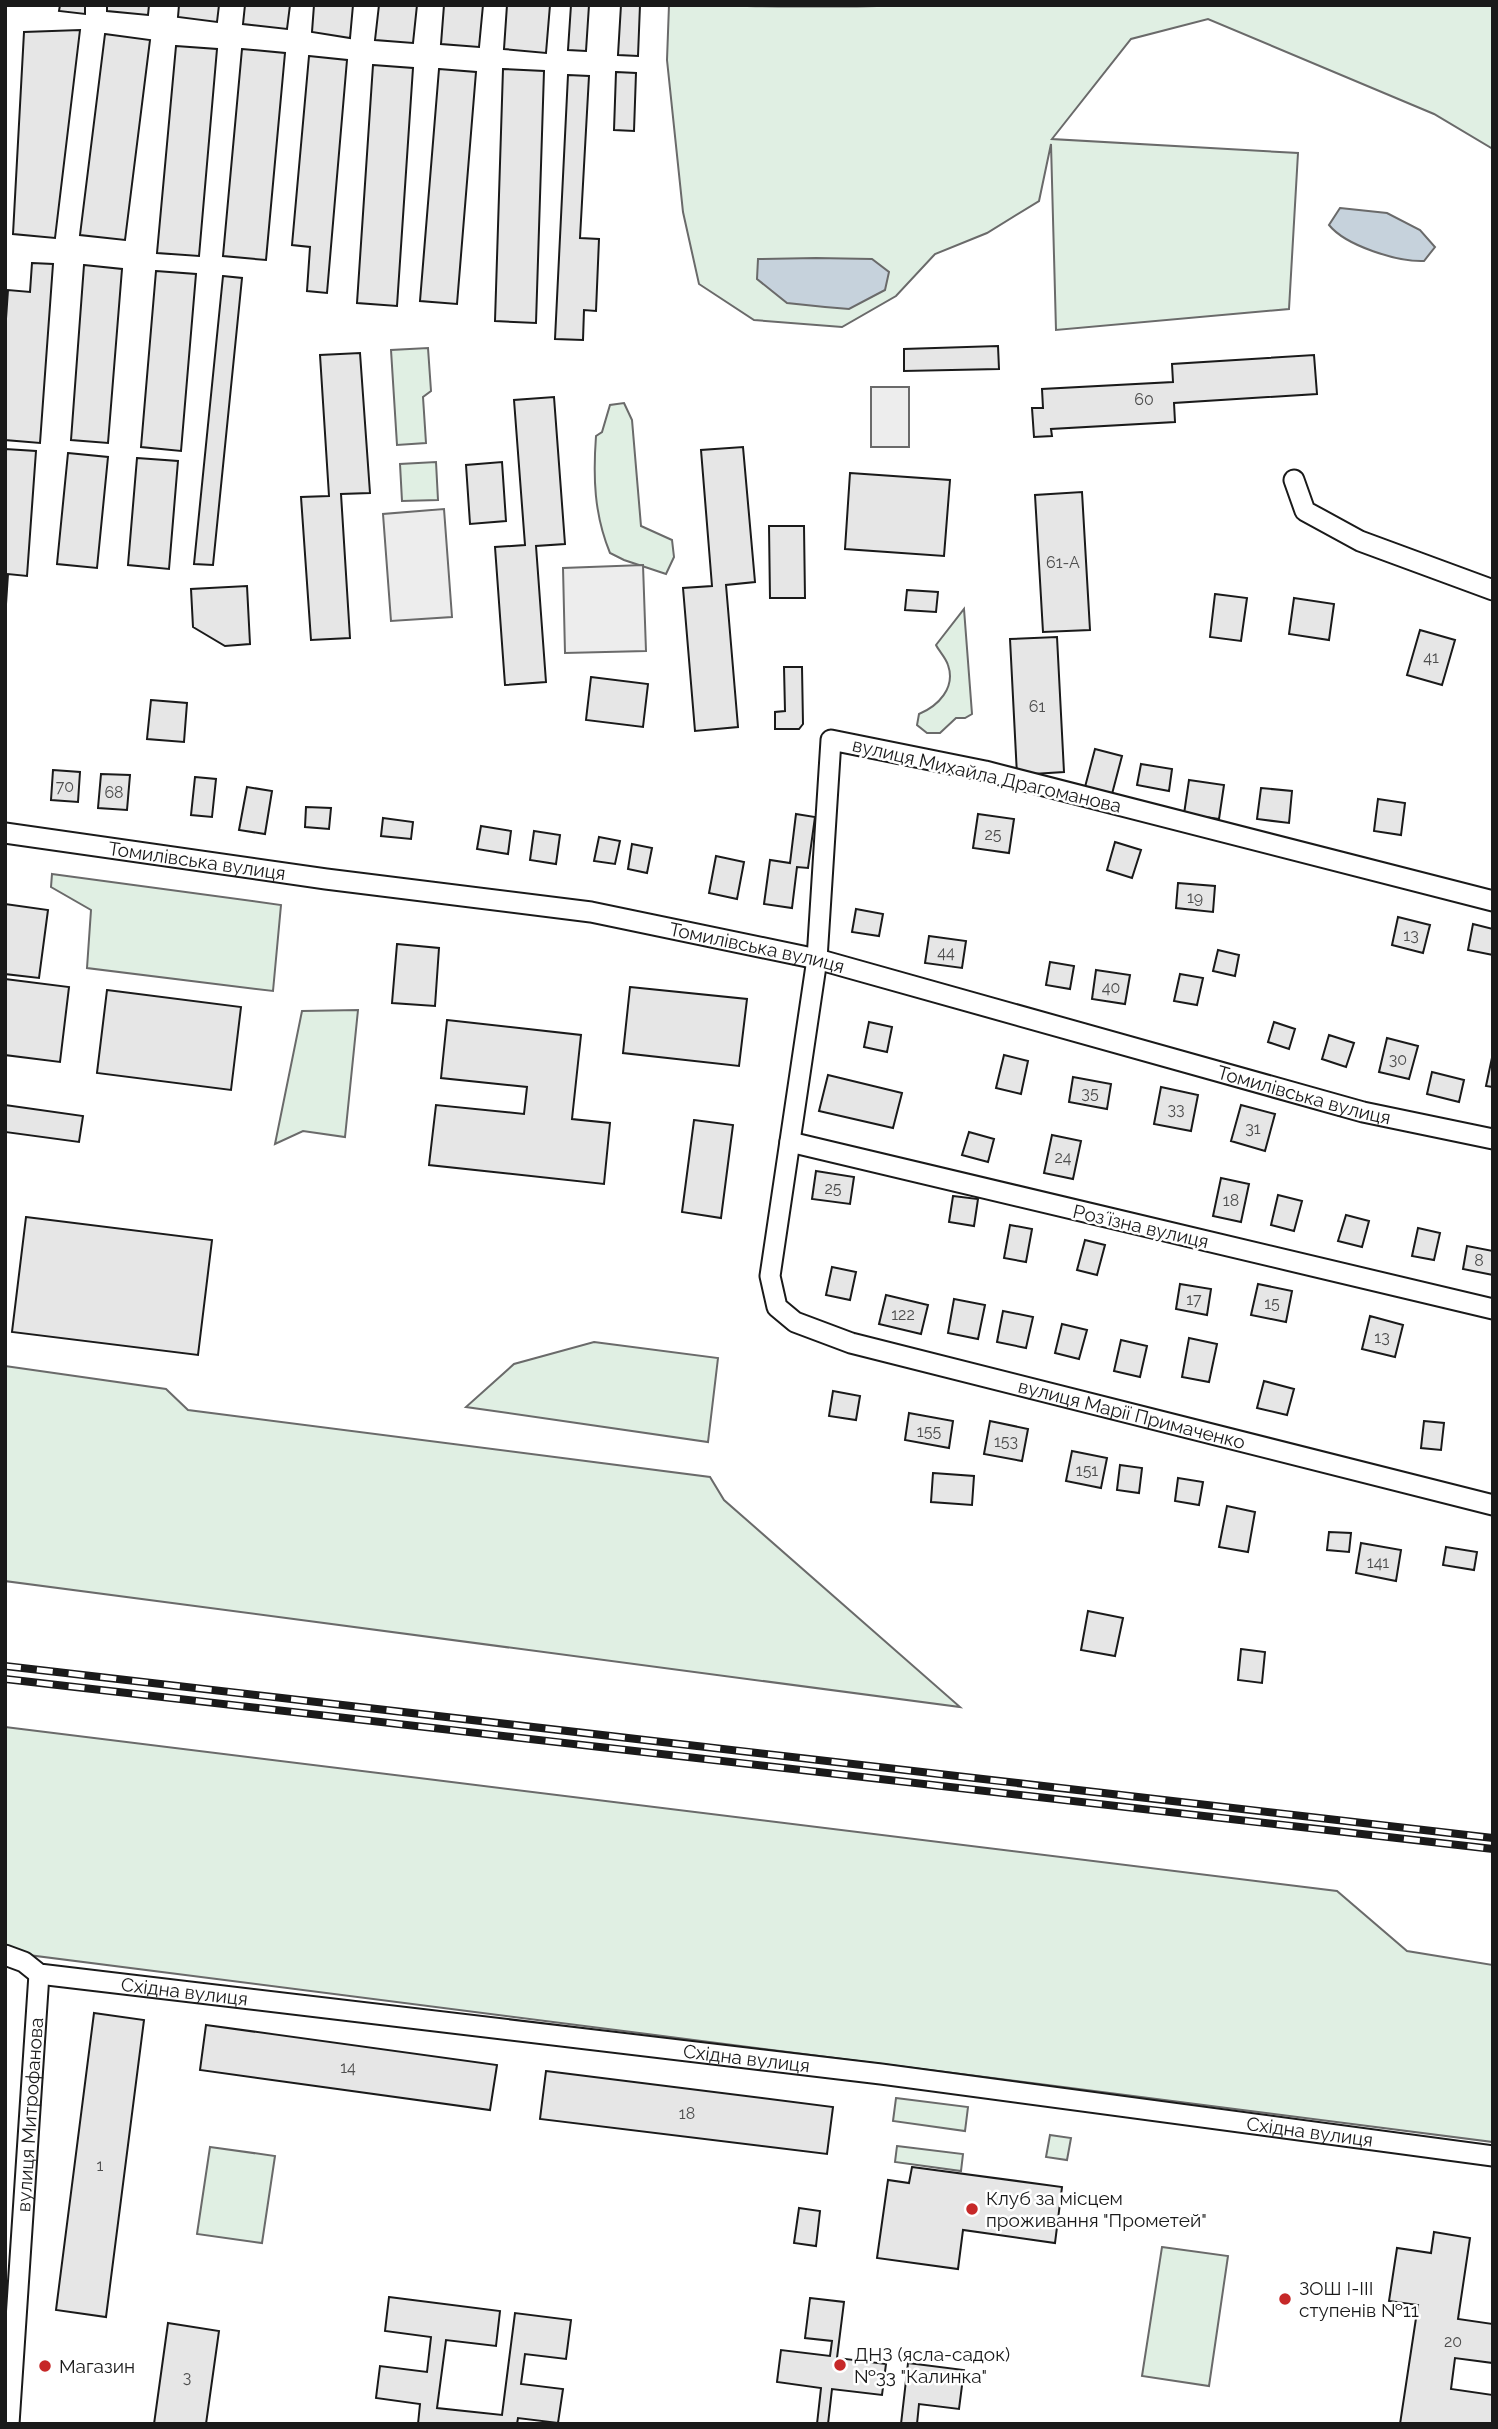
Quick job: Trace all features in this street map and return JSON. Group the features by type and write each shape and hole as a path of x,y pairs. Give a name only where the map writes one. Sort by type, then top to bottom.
{"street":[{"path":"1294,480 1304,511 1360,541 1493,590"},
{"name":"вулиця Михайла Драгоманова","path":"777,1307 770,1276 817,959 831,740 985,771 1493,901"},
{"name":"Томилівська вулиця","path":"5,833 326,879 591,912 817,959 1363,1111 1493,1139"},
{"name":"Розʼїзна вулиця","path":"790,1142 1493,1310"},
{"name":"вулиця Марії Примаченко","path":"777,1307 796,1322 851,1343 1493,1505"},
{"name":"Східна вулиця","path":"5,1955 24,1962 39,1974 881,2074 1493,2156"},
{"name":"вулиця Митрофанова","path":"9,2424 39,1974"}],"green space":[{"path":"669,5 1493,5 1493,149 1434,114 1208,19 1131,39 1052,139 1298,153 1289,309 1056,330 1051,144 1039,201 987,233 935,254 896,296 842,327 754,320 699,284 683,212 667,60"},
{"path":"428,348 431,391 423,397 426,443 397,445 391,350"},
{"path":"624,403 632,420 641,526 672,540 674,557 666,574 610,553 601,524 595,481 596,436 602,432 610,405"},
{"path":"436,462 438,500 402,501 400,464"},
{"path":"964,609 972,714 965,718 956,718 940,733 927,733 917,725 919,714 939,701 950,681 947,662 936,645"},
{"path":"52,874 281,905 273,991 87,968 91,910 51,887"},
{"path":"358,1010 345,1137 303,1131 275,1144 302,1011"},
{"path":"594,1342 718,1358 708,1442 466,1407 514,1364"},
{"path":"5,1366 166,1389 188,1410 710,1477 724,1500 960,1707 5,1581"},
{"path":"5,1727 1337,1891 1407,1951 1493,1965 1493,2142 5,1952"},
{"path":"896,2098 968,2107 965,2131 893,2121"},
{"path":"1050,2135 1071,2138 1067,2160 1046,2157"},
{"path":"897,2146 963,2154 961,2171 895,2162"},
{"path":"210,2147 275,2156 262,2243 197,2234"},
{"path":"1162,2247 1228,2256 1209,2386 1142,2376"}],"shaded area":[{"path":"1340,208 1387,213 1420,230 1435,247 1424,261 1413,261 1387,256 1360,246 1347,240 1329,225"},
{"path":"758,259 872,259 889,272 885,290 849,309 825,307 787,303 757,279"},
{"path":"871,387 909,387 909,447 871,447"},
{"path":"444,509 452,617 391,621 383,514"},
{"path":"643,565 646,651 565,653 563,568"}],"building":[{"path":"60,5 85,5 85,14 59,11"},
{"path":"107,5 149,5 148,15 107,11"},
{"path":"179,5 219,5 217,22 178,17"},
{"path":"245,5 290,5 287,29 243,24"},
{"path":"314,5 353,5 350,38 312,32"},
{"path":"379,5 417,5 413,43 375,40"},
{"path":"444,5 483,5 479,47 441,44"},
{"path":"507,5 550,5 546,53 504,49"},
{"path":"571,5 589,5 586,51 568,50"},
{"path":"621,5 640,5 638,56 618,55"},
{"path":"80,30 55,238 13,234 24,32"},
{"path":"105,34 150,40 125,240 80,235"},
{"path":"176,46 217,49 199,256 157,253"},
{"path":"242,49 285,53 266,260 223,256"},
{"path":"309,56 347,60 327,293 307,291 310,247 292,245"},
{"path":"373,65 413,68 397,306 357,303"},
{"path":"439,69 476,72 457,304 420,301"},
{"path":"503,69 544,71 536,323 495,321"},
{"path":"616,72 636,73 634,131 614,130"},
{"path":"568,75 589,76 580,238 599,239 596,311 584,310 583,340 555,339"},
{"path":"32,263 53,264 40,443 5,440 5,333 8,290 30,292"},
{"path":"84,265 122,269 108,443 71,440"},
{"path":"156,271 196,274 181,451 141,447"},
{"path":"223,276 242,278 213,565 194,564"},
{"path":"998,346 999,369 904,371 904,349"},
{"path":"360,353 370,493 341,494 350,638 311,640 301,497 329,496 320,355"},
{"path":"1314,355 1317,394 1174,403 1175,422 1051,429 1052,436 1034,437 1032,408 1043,408 1042,389 1173,382 1172,364"},
{"path":"554,397 565,544 536,546 546,682 505,685 495,547 525,545 514,400"},
{"path":"743,447 755,582 726,585 738,727 695,731 683,588 712,586 701,450"},
{"path":"5,449 36,451 27,576 8,574 5,619"},
{"path":"68,453 108,457 97,568 57,564"},
{"path":"137,458 178,461 169,569 128,565"},
{"path":"502,462 506,521 470,524 466,465"},
{"path":"850,473 950,480 944,556 845,549"},
{"path":"1082,492 1090,630 1043,632 1035,495"},
{"path":"769,526 804,526 805,598 770,598"},
{"path":"247,586 250,644 225,646 193,627 191,589"},
{"path":"907,590 938,592 936,612 905,610"},
{"path":"1215,594 1247,598 1241,641 1210,637"},
{"path":"1294,598 1334,604 1329,640 1289,634"},
{"path":"1420,630 1455,640 1442,685 1407,675"},
{"path":"1057,637 1064,772 1017,775 1010,639"},
{"path":"784,667 802,667 803,724 799,729 775,729 775,712 785,711"},
{"path":"591,677 648,684 643,727 586,720"},
{"path":"151,700 187,703 184,742 147,739"},
{"path":"1095,749 1122,756 1112,794 1085,787"},
{"path":"1141,764 1172,769 1169,791 1137,785"},
{"path":"53,770 80,772 78,802 51,800"},
{"path":"101,774 130,775 127,810 98,808"},
{"path":"195,777 216,779 212,817 191,815"},
{"path":"1189,780 1224,785 1219,819 1184,814"},
{"path":"247,787 272,791 265,834 239,830"},
{"path":"1261,788 1292,791 1289,823 1257,819"},
{"path":"1378,799 1405,803 1401,835 1374,831"},
{"path":"306,807 331,808 329,829 305,827"},
{"path":"796,814 815,817 808,868 797,867 792,908 764,904 770,860 790,863"},
{"path":"978,814 1014,819 1009,853 973,848"},
{"path":"383,818 413,822 411,839 381,836"},
{"path":"481,826 511,831 508,854 477,849"},
{"path":"534,831 560,835 556,864 530,860"},
{"path":"599,837 620,841 615,864 594,861"},
{"path":"1115,842 1141,850 1132,878 1107,870"},
{"path":"632,844 652,848 647,873 628,869"},
{"path":"716,856 744,862 737,899 709,893"},
{"path":"1178,883 1215,886 1213,912 1176,908"},
{"path":"5,904 48,910 39,978 5,974"},
{"path":"856,909 883,914 879,936 852,932"},
{"path":"1398,917 1430,925 1423,953 1392,945"},
{"path":"1473,924 1493,929 1493,955 1468,950"},
{"path":"929,936 966,941 962,968 925,963"},
{"path":"397,944 439,948 435,1006 392,1003"},
{"path":"1218,950 1239,955 1235,976 1213,971"},
{"path":"1050,962 1074,966 1070,989 1046,985"},
{"path":"1096,970 1130,975 1125,1004 1092,999"},
{"path":"1180,974 1203,978 1197,1005 1174,1001"},
{"path":"5,979 69,987 60,1062 5,1055"},
{"path":"630,987 747,999 739,1066 623,1053"},
{"path":"107,990 241,1007 231,1090 97,1073"},
{"path":"447,1020 581,1035 572,1119 610,1123 604,1184 429,1165 436,1105 524,1114 527,1087 441,1078"},
{"path":"869,1022 892,1027 887,1052 864,1047"},
{"path":"1274,1022 1295,1029 1289,1049 1268,1042"},
{"path":"1329,1035 1354,1043 1346,1067 1322,1059"},
{"path":"1387,1038 1418,1046 1409,1079 1379,1072"},
{"path":"1493,1053 1493,1087 1486,1086"},
{"path":"1004,1055 1028,1061 1021,1094 996,1088"},
{"path":"1432,1072 1464,1080 1459,1102 1427,1094"},
{"path":"828,1075 902,1093 893,1128 819,1111"},
{"path":"1073,1077 1111,1084 1107,1109 1069,1102"},
{"path":"1161,1087 1198,1095 1191,1131 1154,1124"},
{"path":"5,1105 83,1116 79,1142 5,1132"},
{"path":"1241,1105 1275,1114 1265,1151 1231,1141"},
{"path":"694,1120 733,1125 721,1218 682,1212"},
{"path":"969,1132 994,1139 988,1162 962,1155"},
{"path":"1052,1135 1081,1141 1073,1179 1044,1173"},
{"path":"816,1171 854,1177 850,1204 812,1199"},
{"path":"1221,1178 1249,1184 1241,1222 1213,1216"},
{"path":"1278,1195 1302,1201 1294,1231 1271,1225"},
{"path":"953,1196 978,1199 974,1226 949,1222"},
{"path":"1346,1215 1369,1221 1362,1247 1338,1241"},
{"path":"26,1217 212,1240 198,1355 12,1332"},
{"path":"1010,1225 1032,1229 1026,1262 1004,1258"},
{"path":"1418,1228 1440,1233 1434,1260 1412,1256"},
{"path":"1085,1240 1105,1245 1097,1275 1077,1270"},
{"path":"1467,1246 1493,1251 1493,1275 1463,1269"},
{"path":"832,1267 856,1272 850,1300 826,1295"},
{"path":"1180,1284 1211,1289 1207,1315 1176,1309"},
{"path":"1258,1284 1292,1291 1286,1322 1251,1315"},
{"path":"886,1295 928,1305 921,1334 879,1324"},
{"path":"954,1299 985,1305 978,1339 948,1333"},
{"path":"1003,1311 1033,1317 1026,1348 997,1342"},
{"path":"1370,1316 1403,1325 1395,1357 1362,1349"},
{"path":"1062,1324 1087,1330 1079,1359 1055,1353"},
{"path":"1189,1338 1217,1344 1209,1382 1182,1377"},
{"path":"1121,1340 1147,1346 1140,1377 1114,1371"},
{"path":"1264,1381 1294,1389 1287,1415 1257,1408"},
{"path":"833,1391 860,1396 856,1420 829,1416"},
{"path":"909,1413 953,1421 949,1448 905,1440"},
{"path":"990,1421 1028,1429 1022,1461 984,1454"},
{"path":"1424,1421 1444,1423 1441,1450 1421,1448"},
{"path":"1072,1451 1107,1458 1101,1488 1066,1481"},
{"path":"1120,1465 1142,1468 1139,1493 1117,1490"},
{"path":"933,1473 974,1476 972,1505 931,1502"},
{"path":"1178,1478 1203,1482 1199,1505 1175,1501"},
{"path":"1227,1506 1255,1512 1248,1552 1219,1547"},
{"path":"1329,1532 1351,1533 1349,1552 1327,1550"},
{"path":"1361,1543 1401,1550 1396,1581 1356,1573"},
{"path":"1446,1547 1477,1552 1474,1570 1443,1565"},
{"path":"1088,1611 1123,1618 1115,1656 1081,1650"},
{"path":"1241,1649 1265,1652 1262,1683 1238,1680"},
{"path":"94,2013 144,2020 106,2317 56,2310"},
{"path":"206,2025 497,2065 490,2110 200,2070"},
{"path":"546,2071 833,2107 827,2154 540,2119"},
{"name":"Клуб за місцем проживання \"Прометей\"","path":"912,2167 1062,2187 1055,2243 963,2230 958,2269 877,2258 888,2180 909,2183"},
{"path":"799,2208 820,2211 816,2246 794,2243"},
{"path":"1434,2232 1470,2238 1458,2319 1493,2324 1493,2363 1455,2358 1451,2389 1493,2395 1493,2424 1400,2424 1418,2305 1389,2301 1397,2248 1431,2253"},
{"path":"389,2297 500,2311 496,2346 446,2340 437,2408 502,2415 515,2313 571,2320 566,2359 525,2354 521,2384 563,2389 558,2423 518,2418 517,2424 418,2424 420,2404 376,2398 380,2366 427,2372 431,2337 385,2331"},
{"path":"810,2298 844,2302 837,2358 886,2364 882,2395 832,2389 828,2424 817,2424 821,2388 777,2382 781,2350 830,2356 832,2341 805,2338"},
{"path":"168,2323 219,2331 206,2424 154,2424"},
{"path":"908,2363 964,2370 959,2409 919,2404 917,2424 901,2424"}],"railway":[{"path":"5,1666 1493,1838"},
{"path":"5,1679 1493,1849"}],"place":[{"name":"Клуб за місцем проживання \"Прометей\"","path":"972,2209"},
{"name":"ЗОШ І-ІІІ ступенів №11","path":"1285,2299"},
{"name":"ДНЗ (ясла-садок) №33 \"Калинка\"","path":"840,2365"},
{"name":"Магазин","path":"45,2366"}]}
